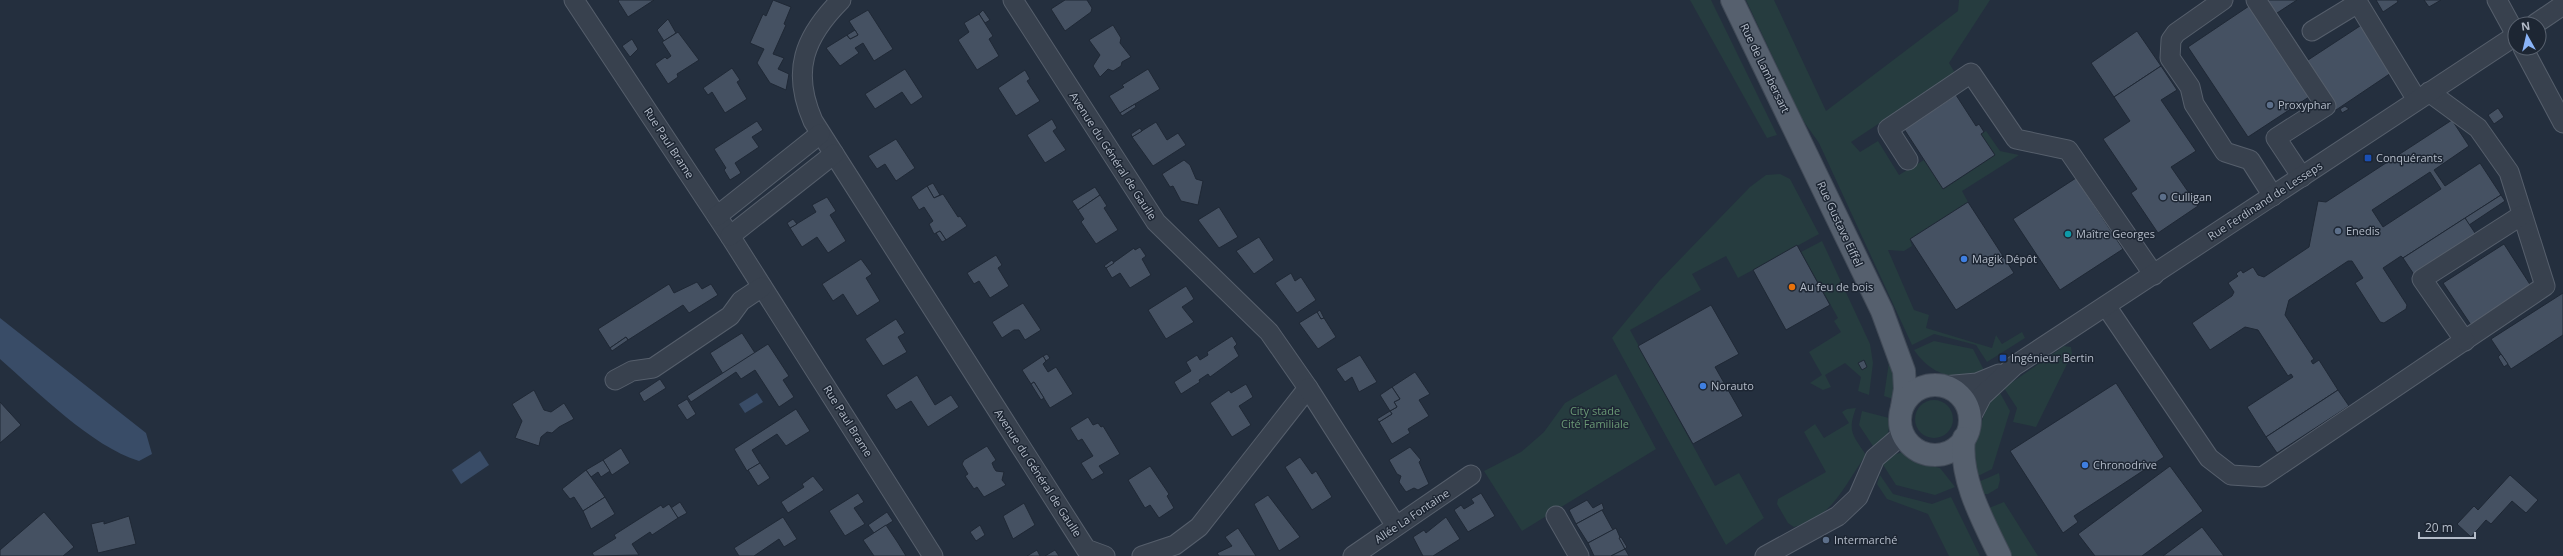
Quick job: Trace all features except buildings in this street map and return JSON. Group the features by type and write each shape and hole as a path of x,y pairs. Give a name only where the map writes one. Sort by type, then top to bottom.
{"main road":[{"name":"Rue de Lambersart","path":"1732,0 1798,136"},
{"name":"Rue Gustave Eiffel","path":"1798,136 1882,311 1904,371 1905,389 1902,407"},
{"name":"Rue Gustave Eiffel","path":"1882,311 1918,369 1943,386"},
{"path":"1985,524 1950,470 1929,454 1913,447 1903,434 1900,423 1902,407 1912,394 1921,388 1943,386 1954,391 1962,399 1968,409 1965,466 1985,524 2000,556"},
{"path":"1929,454 1946,452 1956,447 1967,429"}],"street":[{"name":"Rue Paul Brame","path":"574,0 730,236 933,556"},
{"name":"Avenue du Général de Gaulle","path":"841,0 813,32 803,63 802,84 806,102 820,134 1088,552 1105,556"},
{"name":"Avenue du Général de Gaulle","path":"1013,0 1156,222 1269,332 1308,388 1396,526"},
{"path":"2223,0 2176,33 2171,40 2170,58 2190,87 2194,104 2225,152 2250,160 2273,196"},
{"path":"2256,0 2326,106 2276,138 2302,176"},
{"path":"2497,0 2507,19"},
{"path":"2106,306 2209,458 2231,475 2262,477 2545,286 2509,172 2478,128 2423,96 2358,3 2312,31"},
{"path":"2547,16 2563,5"},
{"name":"Rue Ferdinand de Lesseps","path":"1943,386 1977,383 2014,366 2273,196 2507,39"},
{"path":"2527,56 2563,123"},
{"path":"1908,160 1888,129 1971,73 2016,139 2068,150 2154,274"},
{"path":"717,216 820,134"},
{"path":"730,236 834,154"},
{"path":"2464,341 2422,279 2522,215"},
{"path":"615,380 632,371 653,368 730,316 741,301 762,287"},
{"name":"Rue Ferdinand de Lesseps","path":"1967,429 1982,396 2014,366"},
{"path":"1142,556 1175,545 1199,528 1308,388"},
{"path":"1765,556 1838,516 1858,497 1875,458 1903,434"},
{"name":"Allée La Fontaine","path":"1353,556 1471,475"},
{"path":"1556,516 1579,556"}],"green space":[{"path":"1690,0 1711,0 1777,135 1767,138"},
{"path":"1746,0 1774,0 1826,111 1958,11 1959,0 1990,0 1949,63 1955,73 1851,142 1860,152 1878,141 1899,175 1924,160 1944,189 1995,155 1981,134 1986,131 2000,151 2019,155 1962,191 1968,202 1910,239 1912,246 1904,251 1888,250 1914,310 1929,315 1926,328 1992,348 1996,335 2002,344 2022,332 2025,338 1987,362 1976,345 1934,334 1912,345 1819,143 1802,119"},
{"path":"1780,174 1790,179 1819,234 1738,278 1726,256 1692,274 1701,290 1630,330 1715,486 1739,473 1764,518 1726,545 1612,338 1659,281 1750,187 1766,175"},
{"path":"1822,241 1870,344 1873,363 1869,395 1858,391 1861,377 1845,363 1825,375 1831,387 1823,390 1810,383 1822,375 1809,352 1841,332 1834,321 1838,318 1801,252"},
{"path":"1934,341 1973,349 1985,372 1975,376 1955,377 1937,371 1928,365 1914,350"},
{"path":"2064,346 2071,347 2072,354 2036,427 2013,422 2017,408 2004,388"},
{"path":"1889,362 1897,366 1893,399 1884,396"},
{"name":"City stade Cité Familiale","path":"1616,374 1656,449 1522,531 1484,471 1521,452 1544,432 1565,403"},
{"path":"1999,391 2010,411 1992,469 1974,478 1973,446 1989,401"},
{"path":"1930,400 1938,400 1945,403 1950,408 1953,419 1950,430 1945,435 1938,438 1930,438 1923,435 1918,430 1915,423 1915,415 1918,408 1923,403"},
{"path":"1856,408 1852,423 1853,433 1866,455 1837,498 1828,508 1819,516 1807,523 1794,527 1788,523 1777,504 1778,499 1826,472 1804,432 1815,424 1824,438 1849,423 1842,412 1847,409"},
{"path":"1862,411 1889,418 1887,436 1875,449 1859,425"},
{"path":"1902,452 1912,460 1940,468 1955,487 1935,495 1896,485 1882,463 1886,458"},
{"path":"1999,473 2000,480 1998,488 1988,494 1981,494 1976,483"},
{"path":"1880,475 1893,494 1932,504 1951,497 1980,556 1949,556 1928,514 1887,499 1877,484"},
{"path":"2004,502 2038,556 2012,556 1989,508"}],"water":[{"path":"0,318 146,433 152,454 139,461 121,454 84,431 31,387 0,359"},
{"path":"757,393 763,402 745,413 739,404"},
{"path":"480,451 489,465 461,484 452,470"}],"place":[{"name":"Proxyphar","path":"2270,105"},
{"name":"Conquérants","path":"2368,158"},
{"name":"Culligan","path":"2163,197"},
{"name":"Enedis","path":"2338,231"},
{"name":"Maître Georges","path":"2068,234"},
{"name":"Magik Dépôt","path":"1964,259"},
{"name":"Au feu de bois","path":"1792,287"},
{"name":"Ingénieur Bertin","path":"2003,358"},
{"name":"Norauto","path":"1703,386"},
{"name":"Chronodrive","path":"2085,465"},
{"name":"Intermarché","path":"1826,540"}]}
